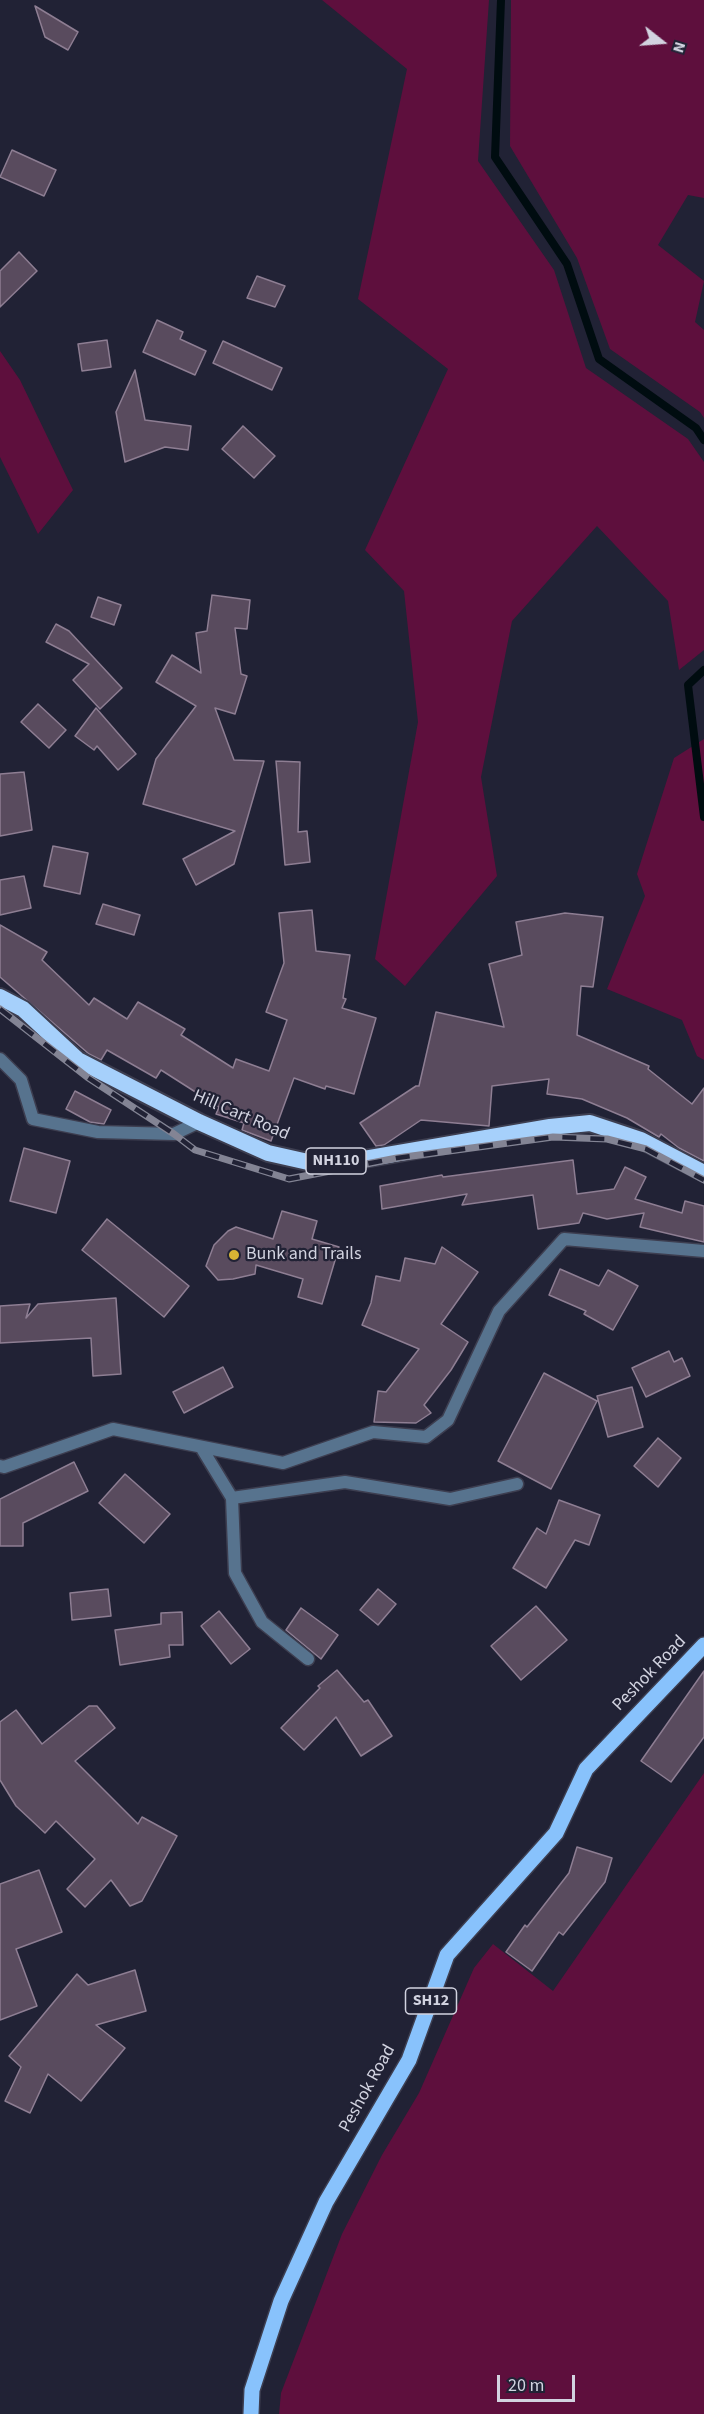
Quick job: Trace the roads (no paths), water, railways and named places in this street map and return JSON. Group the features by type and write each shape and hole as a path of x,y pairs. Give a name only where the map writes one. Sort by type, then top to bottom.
{"highway":[{"name":"Hill Cart Road","path":"0,997 23,1009 78,1060 199,1122 268,1152 308,1162 364,1160 550,1127 590,1123 641,1140 704,1173"}],"main road":[{"name":"Peshok Road","path":"251,2414 252,2390 281,2301 326,2202 409,2060 447,1954 556,1833 586,1769 704,1645"}],"street":[{"path":"0,1059 21,1080 33,1119 98,1132 174,1134 199,1122"},
{"path":"0,1466 3,1467 113,1429 283,1463 373,1432 426,1437 448,1420 499,1311 564,1239 704,1251"},
{"path":"201,1447 232,1498 235,1573 262,1622 308,1659"},
{"path":"232,1498 345,1482 450,1499 517,1484"}],"waterway":[{"path":"501,0 495,157 567,264 599,359 696,428 704,440"},
{"path":"704,670 688,685 704,817"}],"railway":[{"path":"0,1009 87,1077 195,1150 289,1179 397,1158 553,1137 607,1139 646,1149 704,1180"}],"place":[{"name":"Bunk and Trails","path":"234,1255"}]}
